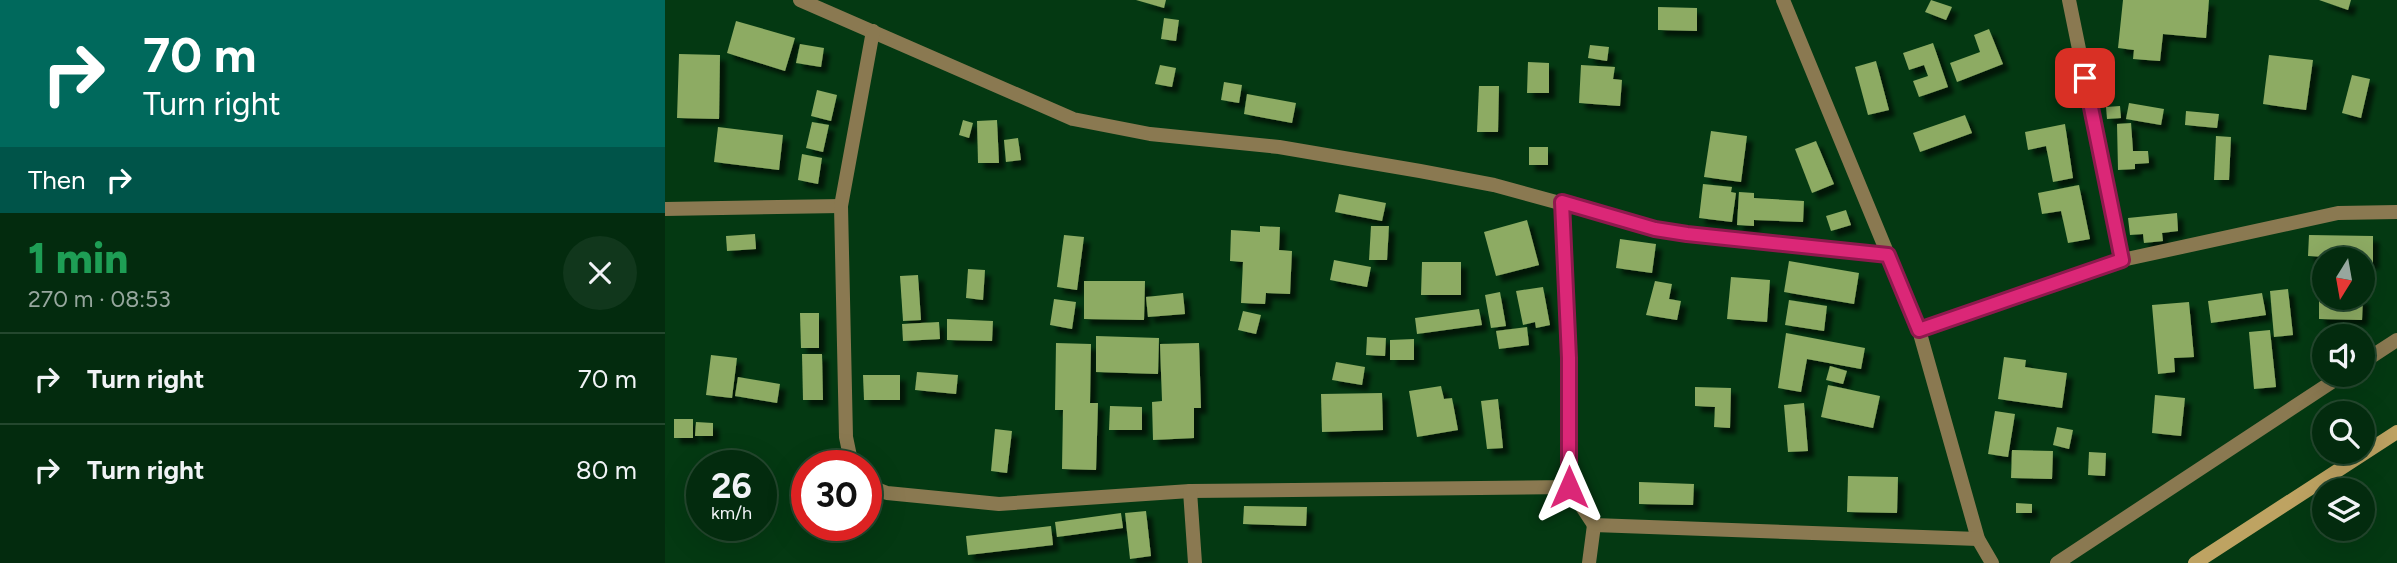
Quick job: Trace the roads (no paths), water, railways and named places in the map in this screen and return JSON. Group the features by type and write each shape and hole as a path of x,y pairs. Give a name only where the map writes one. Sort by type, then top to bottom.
{"main road":[{"path":"2195,563 2397,432"}],"street":[{"path":"800,0 1073,119 1173,137 1317,152 1495,185 1655,229 1888,255"},
{"path":"1783,0 1919,330 1978,540 1992,563"},
{"path":"2069,0 2122,260"},
{"path":"849,450 846,437 841,206 873,32"},
{"path":"1562,202 1569,358 1569,487 1594,525 1589,563"},
{"path":"665,209 841,206"},
{"path":"1919,330 2122,260 2339,213 2397,212"},
{"path":"2375,354 2397,340"},
{"path":"2057,563 2324,387"},
{"path":"882,491 999,504 1190,491 1569,487"},
{"path":"1190,491 1195,563"},
{"path":"1594,525 1978,540"}]}
